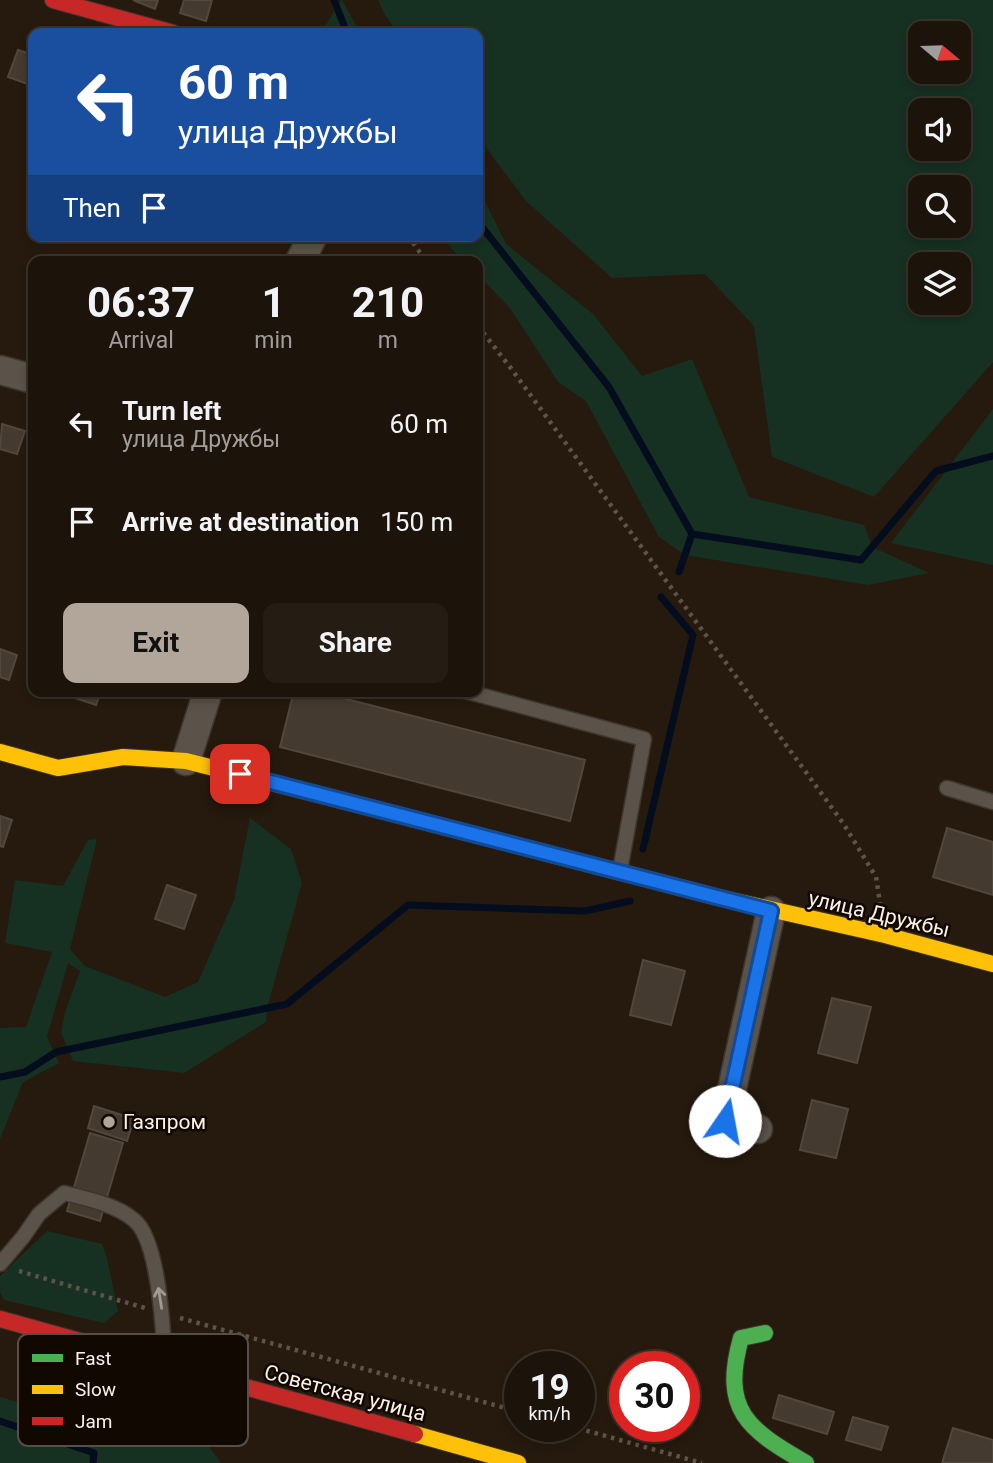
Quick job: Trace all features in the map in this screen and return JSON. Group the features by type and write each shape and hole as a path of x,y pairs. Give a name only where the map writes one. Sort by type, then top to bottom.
{"main road":[{"path":"53,0 155,28"},
{"name":"улица Дружбы","path":"0,752 58,768 123,757 186,761 771,911 885,935 993,964"},
{"name":"Советская улица","path":"0,1319 53,1334"},
{"path":"765,1333 741,1338 735,1355 733,1391 741,1416 769,1443 806,1463"},
{"name":"Советская улица","path":"248,1389 518,1463"}],"street":[{"path":"0,370 28,378"},
{"path":"186,761 206,697"},
{"path":"758,1129 725,1121 771,911"}],"lane":[{"path":"483,696 644,738 620,872"},
{"path":"947,788 993,802"},
{"path":"6,1267 39,1214 64,1193 96,1200 136,1220 151,1250 163,1334"}],"path":[{"path":"483,332 843,822 876,877 885,935"},
{"path":"6,1267 238,1334"},
{"path":"248,1337 504,1408"},
{"path":"595,1433 702,1463"}],"green space":[{"path":"341,0 342,0 357,28 324,28"},
{"path":"378,0 993,0 993,362 874,497 772,457 754,326 705,274 612,278 526,201 483,144 483,28 394,28"},
{"path":"483,197 506,244 593,314 642,376 692,359 749,497 864,525 872,547 929,573 868,585 685,555 659,537 586,401 558,382 510,308 483,280 483,256 458,256 446,242 483,242"},
{"path":"993,409 993,565 891,543"},
{"path":"250,818 291,849 302,883 267,1008 266,1022 184,1073 73,1061 61,1033 65,1012 80,971 68,963 47,1037 59,1063 23,1082 0,1139 0,1028 26,1027 52,952 5,943 15,880 63,886 88,840 97,839 70,949 85,966 165,997 198,982 234,900"},
{"path":"47,1231 102,1244 118,1311 104,1323 4,1300 0,1292 0,1276"},
{"path":"0,1397 18,1402 18,1446 208,1446 221,1463 0,1463"}],"building":[{"path":"133,0 158,0 155,9"},
{"path":"184,0 212,0 206,21 180,13"},
{"path":"18,50 28,53 28,84 8,77"},
{"path":"2,424 25,431 17,454 0,449"},
{"path":"0,649 17,655 9,680 0,677"},
{"path":"72,697 99,697 96,705"},
{"path":"292,697 338,697 585,760 570,821 280,747"},
{"path":"0,816 12,820 3,847 0,846"},
{"path":"947,828 993,842 993,895 933,877"},
{"path":"167,885 196,895 184,929 155,919"},
{"path":"643,960 685,971 671,1025 630,1015"},
{"path":"832,998 871,1007 857,1063 818,1053"},
{"path":"812,1100 848,1109 836,1158 800,1150"},
{"path":"94,1106 134,1119 127,1141 88,1128"},
{"path":"90,1133 123,1143 100,1221 67,1211"},
{"path":"779,1395 834,1412 827,1434 773,1418"},
{"path":"853,1417 888,1427 881,1450 846,1440"},
{"path":"953,1428 993,1440 993,1463 942,1463"}],"waterway":[{"path":"334,0 345,28"},
{"path":"483,228 609,387 692,534"},
{"path":"679,572 692,534 861,560 936,471 993,456"},
{"path":"643,849 693,635 661,597"},
{"path":"0,1077 25,1072 56,1052 287,1004 408,905 585,911 630,901"},
{"path":"0,1421 18,1427"},
{"path":"73,1446 94,1453 93,1463"}],"traffic: fast":[{"path":"324,796 721,898"},
{"path":"765,1333 741,1338 734,1383 737,1400 754,1427 806,1463"}],"traffic: slow":[{"path":"0,752 58,768 123,757 186,761 324,796"},
{"path":"721,898 885,935 993,964"},
{"path":"415,1434 518,1463"}],"traffic: jam":[{"path":"53,0 155,28"},
{"path":"0,1319 54,1334"},
{"path":"248,1388 415,1434"}],"place":[{"name":"Газпром","path":"109,1122"}],"route":[{"path":"240,774 771,911 725,1121"}]}
